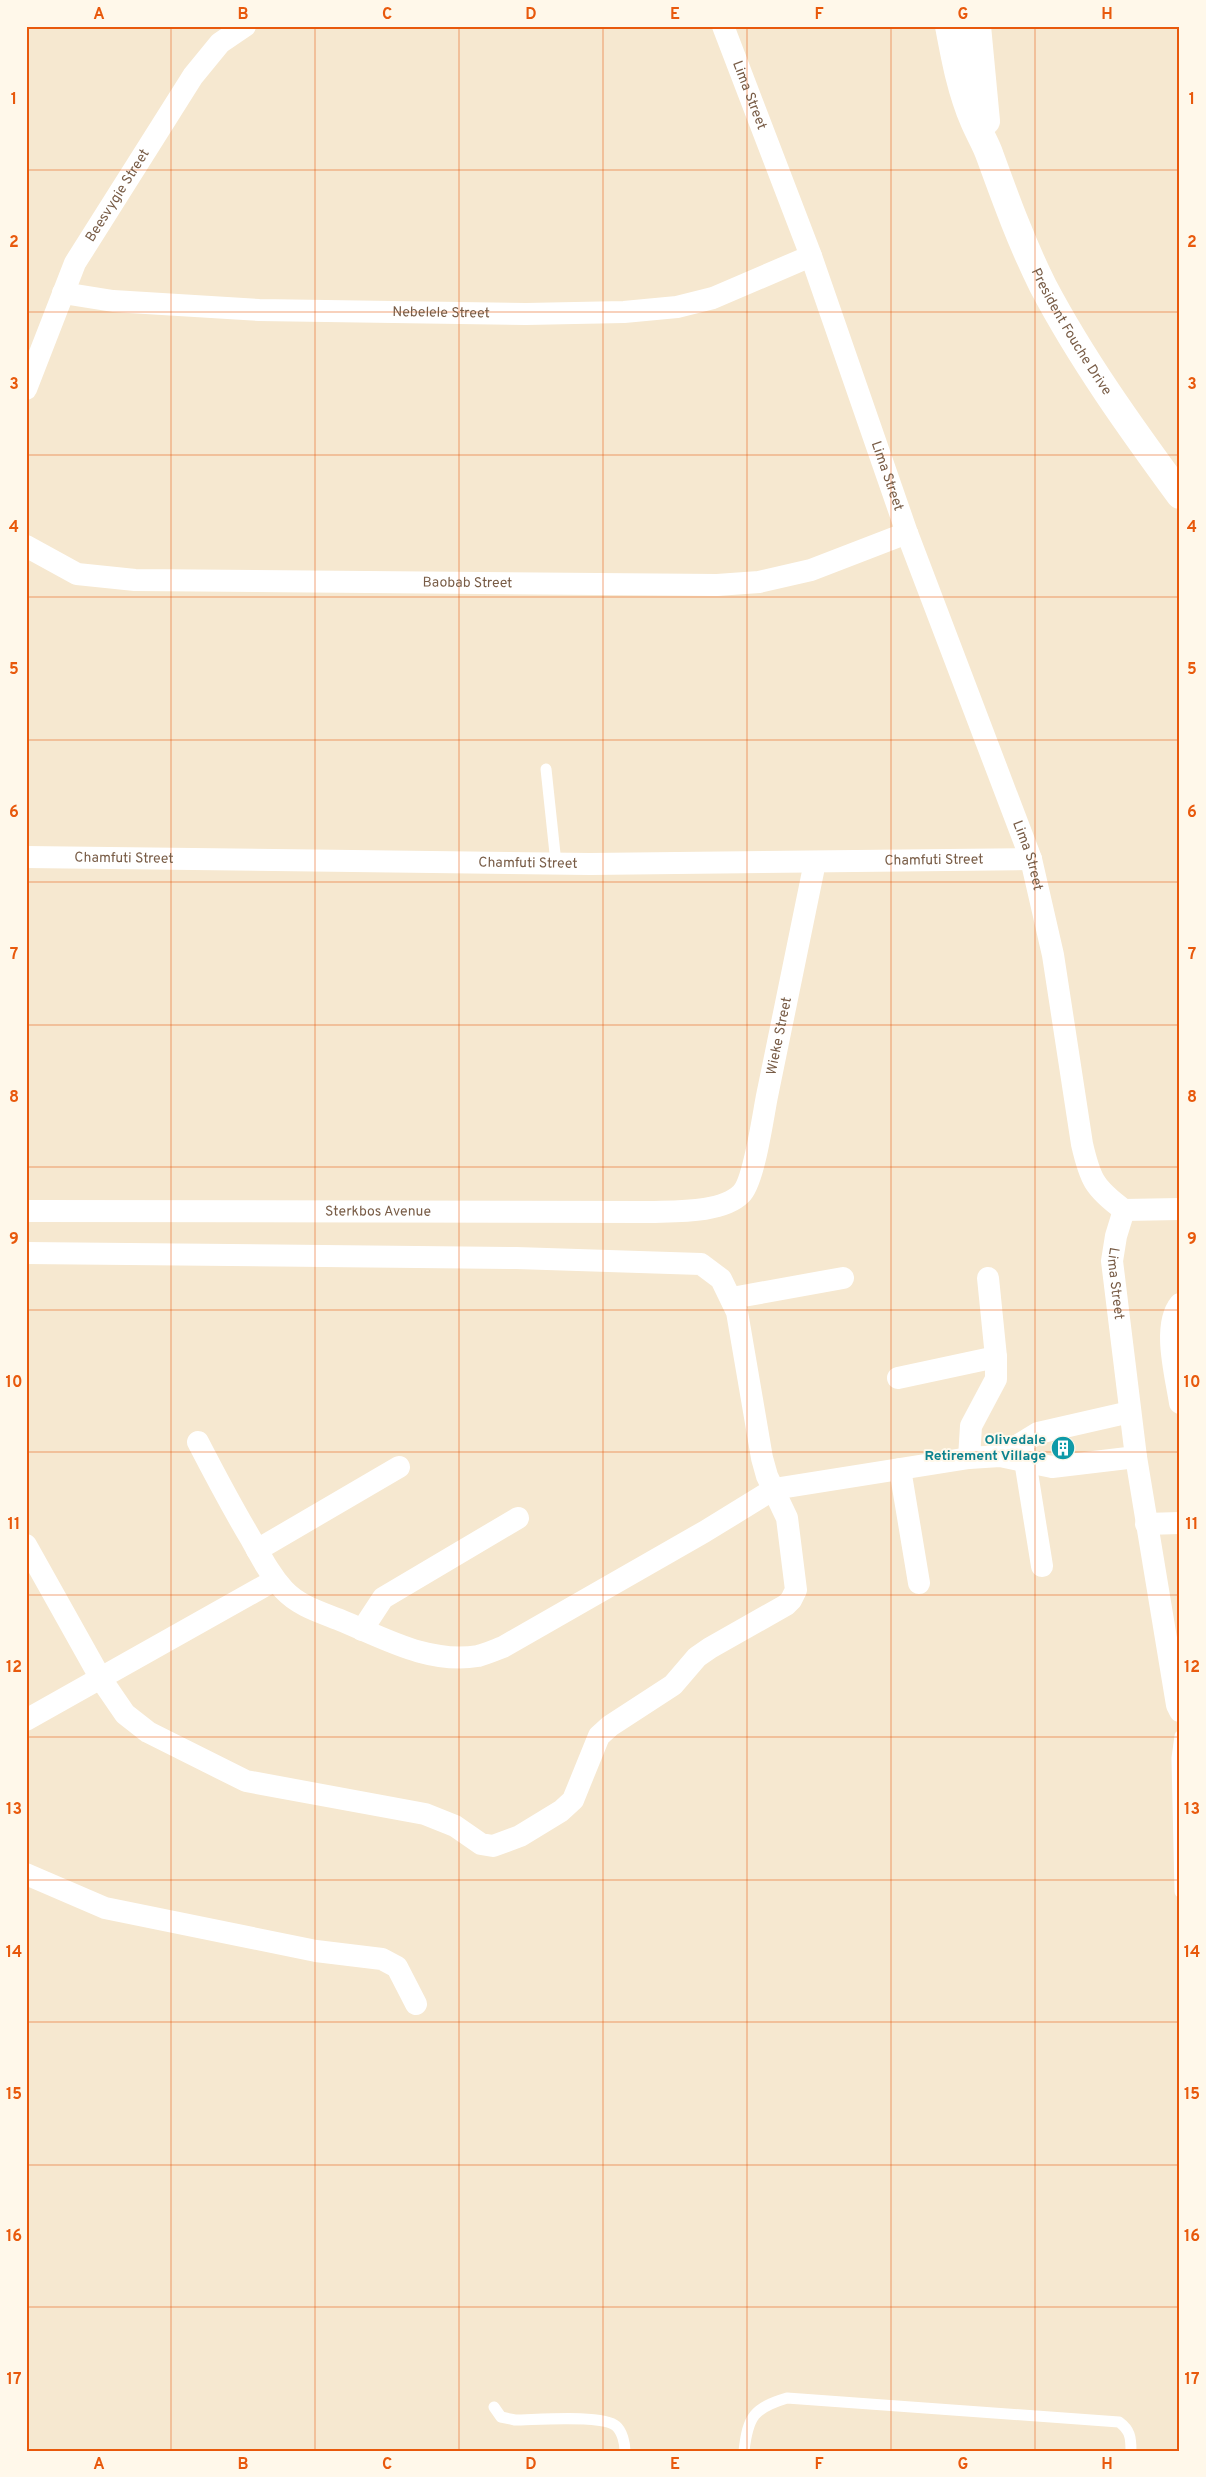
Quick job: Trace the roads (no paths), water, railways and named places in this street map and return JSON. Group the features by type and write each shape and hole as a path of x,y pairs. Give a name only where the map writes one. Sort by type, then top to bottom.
{"street":[{"name":"Beesvygie Street","path":"26,389 75,263 193,76 220,43 245,26"},
{"name":"Lima Street","path":"724,26 811,256 907,533 1031,859 1053,955 1082,1144 1089,1174 1104,1195 1124,1210 1116,1236 1112,1262 1146,1524 1177,1705 1180,1711"},
{"name":"President Fouche Drive","path":"948,26 962,87 974,122 989,153 1014,223 1043,285 1080,350 1123,416 1180,495"},
{"name":"President Fouche Drive","path":"977,26 989,153"},
{"name":"Nebelele Street","path":"62,293 113,301 259,310 516,314 624,312 677,306 713,298 811,256"},
{"name":"Baobab Street","path":"26,546 77,574 135,580 718,585 759,582 811,570 907,533"},
{"name":"Chamfuti Street","path":"26,857 556,863 1031,859"},
{"name":"Wieke Street","path":"731,1201 741,1194 747,1186 815,862"},
{"name":"Sterkbos Avenue","path":"26,1211 650,1212 706,1209 731,1201"},
{"path":"1124,1210 1180,1209"},
{"path":"26,1253 516,1258 701,1264 721,1279 732,1298 737,1312 762,1458 767,1476 787,1518 792,1543 796,1590 791,1600 697,1657 673,1685 610,1726 599,1736 572,1800 561,1811 505,1842 493,1846 481,1844 455,1826 425,1814 246,1781 148,1732 125,1714 101,1679 26,1545"},
{"path":"732,1298 843,1278"},
{"path":"969,1458 971,1426 996,1379 996,1357 988,1278"},
{"path":"1180,1304 1173,1312 1170,1329 1180,1403"},
{"path":"898,1378 996,1357"},
{"path":"1042,1566 1024,1453 1038,1433 1130,1412"},
{"path":"198,1442 224,1494 275,1580 300,1603 409,1649 431,1655 459,1657 479,1656 503,1647 704,1532 774,1489 969,1458 1024,1453 1052,1467 1136,1457"},
{"path":"257,1550 398,1467"},
{"path":"900,1470 919,1583"},
{"path":"362,1630 383,1598 518,1518"},
{"path":"1146,1524 1180,1523"},
{"path":"26,1720 275,1580"},
{"path":"26,1874 105,1908 316,1951 382,1959 397,1968 416,2004"}],"lane":[{"path":"546,769 556,863"},
{"path":"1180,1736 1177,1758 1180,1892"},
{"path":"744,2451 746,2430 753,2413 769,2404 787,2398 1119,2422 1127,2428 1131,2437 1132,2451"},
{"path":"494,2407 501,2417 515,2420 600,2419 616,2426 625,2442 625,2451"}],"place":[{"name":"Olivedale Retirement Village","path":"1063,1448"}]}
